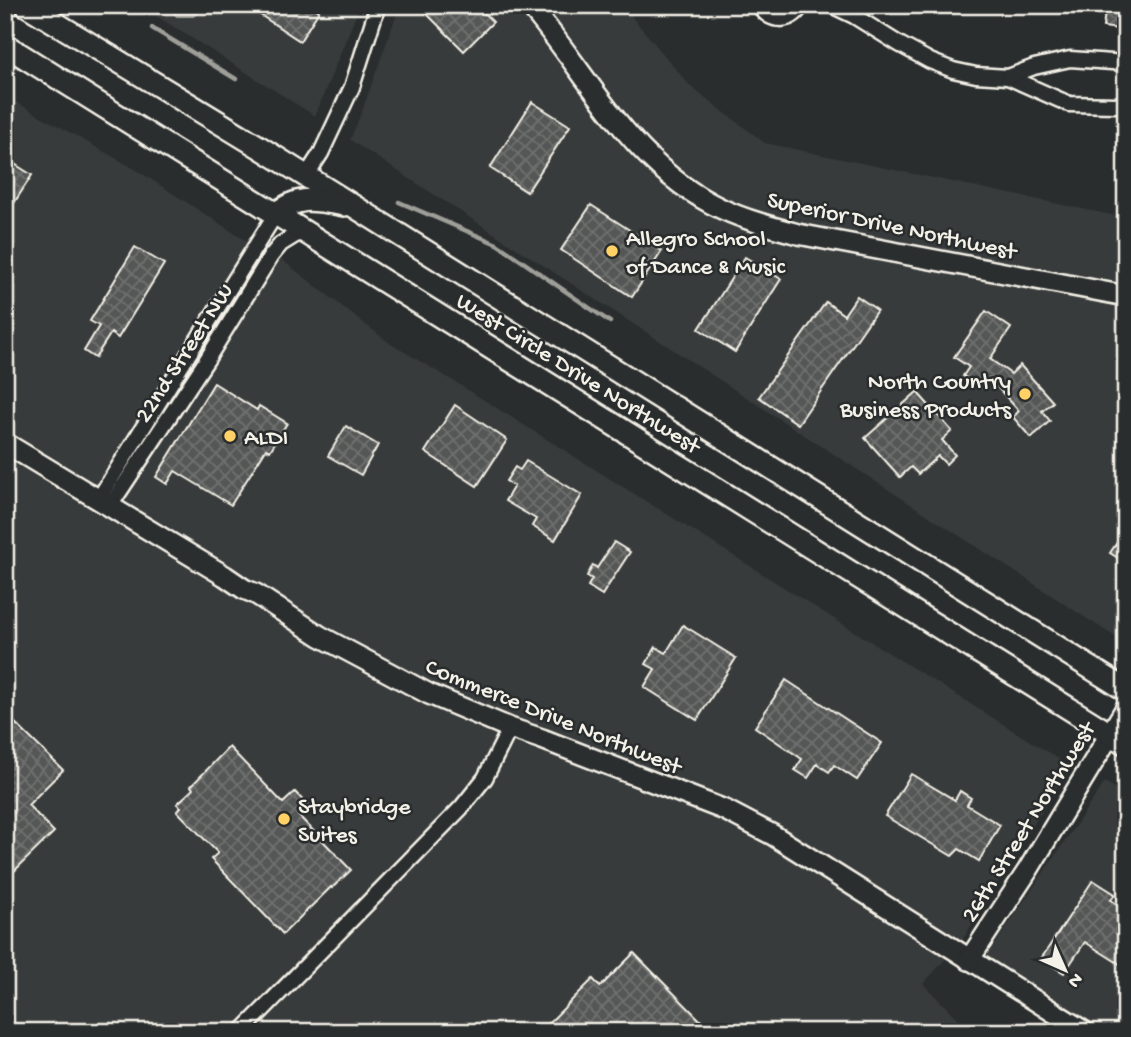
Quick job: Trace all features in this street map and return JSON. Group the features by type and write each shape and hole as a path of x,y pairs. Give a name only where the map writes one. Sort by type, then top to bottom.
{"main road":[{"name":"West Circle Drive Northwest","path":"26,5 306,176 1126,690"},
{"name":"West Circle Drive Northwest","path":"5,46 1118,739"},
{"path":"275,215 284,206 306,200 352,206"}],"street":[{"path":"306,176 321,153 352,87 378,5"},
{"name":"Superior Drive Northwest","path":"529,5 620,127 677,181 720,208 798,234 1126,296"},
{"path":"759,5 764,13 783,20 799,11 802,5"},
{"path":"831,5 930,61 953,70 1008,77 1069,104 1126,103"},
{"path":"1008,77 1034,67 1070,59 1126,63"},
{"name":"22nd Street NW","path":"104,503 275,215"},
{"name":"22nd Street NW","path":"104,503 206,361 271,256 281,244 302,231"},
{"name":"Commerce Drive Northwest","path":"5,443 256,594 320,636 429,694 724,810 774,835 1085,1032"},
{"name":"26th Street Northwest","path":"969,960 1118,739 1126,708"},
{"path":"241,1032 461,808 485,778 510,728"}],"shaded area":[{"path":"139,5 360,5 315,116"},
{"path":"400,5 635,5 632,17 691,87 765,143 1126,218 1126,644 350,140"},
{"path":"5,96 135,169 245,240 277,256 391,344 1070,766 961,942 923,984 971,1032 5,1032"},
{"path":"1105,782 1126,795 1126,1032 1106,1032 986,957"}],"water":[{"path":"166,5 203,5 203,8 193,16 177,16"},
{"path":"991,1022 1005,1032 969,1032 979,1024"}],"building":[{"path":"245,5 311,5 319,11 300,41"},
{"path":"418,5 476,5 493,22 464,51"},
{"path":"1106,5 1126,5 1126,30 1103,27"},
{"path":"532,102 570,126 527,192 490,168"},
{"path":"5,158 32,175 5,217"},
{"name":"Allegro School of Dance & Music","path":"591,205 662,251 632,297 561,250"},
{"path":"135,247 164,264 118,338 111,333 95,358 84,351 99,326 90,321"},
{"path":"745,257 781,279 735,352 699,329"},
{"path":"857,296 877,310 798,424 759,397 826,302 844,315"},
{"path":"986,311 1011,328 990,359 1011,374 1020,365 1053,402 1042,411 1050,421 1031,438 1013,417 1019,411 989,378 981,388 963,376 969,367 954,357"},
{"name":"ALDI","path":"214,383 257,410 259,406 287,423 270,451 266,449 231,505 175,471 167,484 156,477"},
{"path":"917,392 952,431 942,440 955,455 946,464 938,456 918,474 911,467 900,477 865,438"},
{"path":"455,405 507,440 477,486 425,452"},
{"path":"346,426 378,445 361,475 328,456"},
{"path":"526,461 582,495 555,540 532,526 536,519 505,501 514,486 506,481 515,467 520,470"},
{"path":"1126,529 1126,563 1110,553"},
{"path":"614,542 630,552 602,595 588,586 592,579 587,576 593,565 597,568"},
{"path":"683,625 736,658 697,720 644,687 655,669 646,664 656,647 666,653"},
{"path":"786,680 882,743 857,780 834,765 829,772 817,764 808,778 795,770 802,759 755,727"},
{"path":"5,713 63,770 28,805 54,832 5,880"},
{"path":"229,747 283,803 295,792 309,807 299,816 351,870 283,934 211,859 218,853 177,811 181,807 177,804 193,789 191,786"},
{"path":"911,774 955,800 960,791 971,798 967,805 1000,825 979,861 959,849 952,856 885,816"},
{"path":"1093,880 1115,894 1111,900 1126,910 1126,968 1085,942 1064,973 1041,959"},
{"path":"634,953 712,1032 540,1032 593,979 600,987"}],"waterway":[{"path":"152,28 236,79"},
{"path":"399,202 497,244 610,322"}],"place":[{"name":"Allegro School of Dance & Music","path":"612,251"},
{"name":"North Country Business Products","path":"1025,394"},
{"name":"ALDI","path":"230,436"},
{"name":"Staybridge Suites","path":"284,819"}]}
